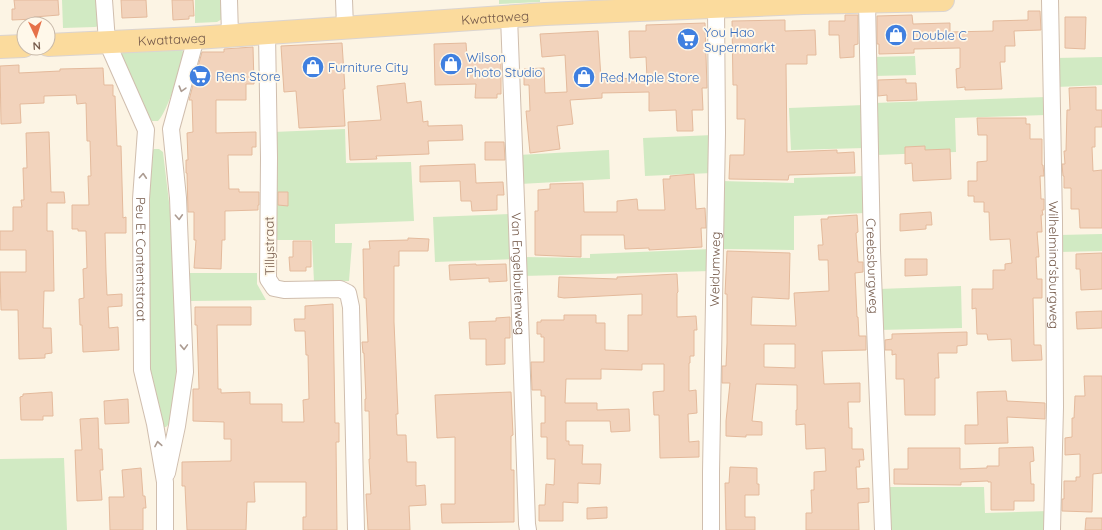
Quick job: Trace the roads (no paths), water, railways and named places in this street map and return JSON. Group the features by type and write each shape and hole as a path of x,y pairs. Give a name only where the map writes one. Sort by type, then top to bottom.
{"main road":[{"name":"Kwattaweg","path":"56,45 196,38 509,17 545,7 676,4 716,7 803,2 944,0"},
{"path":"0,47 16,46"}],"street":[{"name":"Peu Et Contentstraat","path":"104,0 107,42 146,130 141,200 142,370 165,482"},
{"path":"229,0 230,35"},
{"path":"344,0 345,27"},
{"name":"Wilhelmina'sburgweg","path":"1050,0 1055,407 1052,530"},
{"name":"Creebsburgweg","path":"867,2 872,250 883,530"},
{"name":"Weidumweg","path":"711,530 718,132 716,7"},
{"name":"Van Engelbuitenweg","path":"509,17 528,530"},
{"name":"Tillystraat","path":"267,33 269,158 268,279 274,288 284,290 340,289 348,293 351,307 356,530"},
{"name":"Peu Et Contentstraat","path":"164,530 165,482 177,426 185,372 178,198 170,129 196,38"},
{"path":"146,130 170,129"}],"place":[{"name":"Double C","path":"896,35"},
{"name":"You Hao Supermarkt","path":"688,39"},
{"name":"Wilson Photo Studio","path":"451,64"},
{"name":"Furniture City","path":"313,67"},
{"name":"Rens Store","path":"200,76"},
{"name":"Red Maple Store","path":"584,77"}]}
